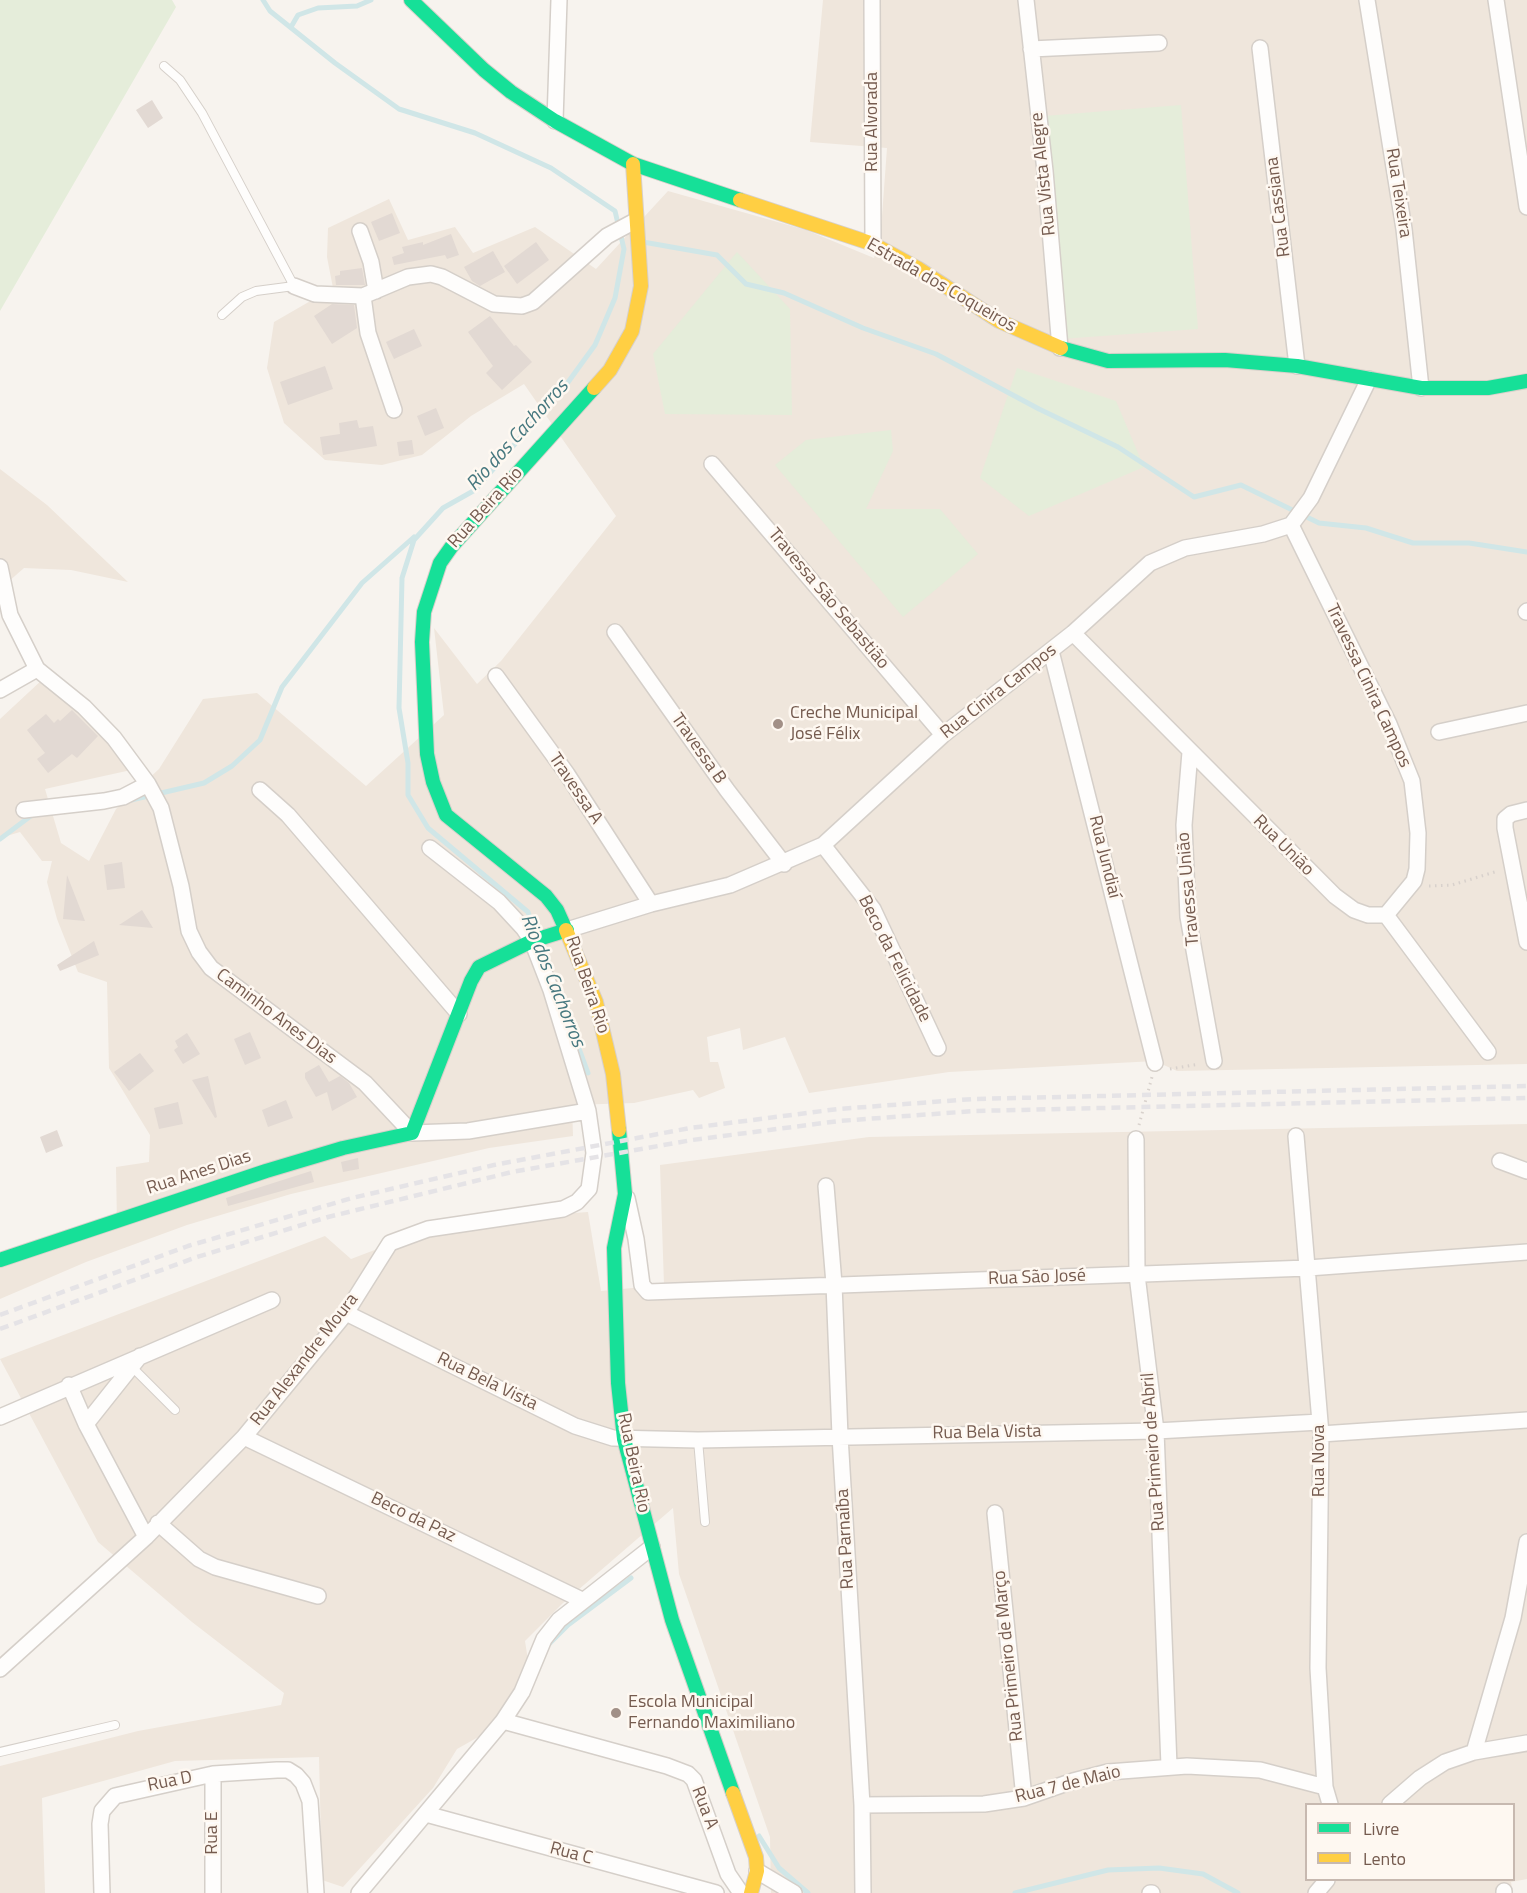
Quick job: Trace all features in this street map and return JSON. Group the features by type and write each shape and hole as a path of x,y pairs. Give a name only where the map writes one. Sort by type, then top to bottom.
{"street":[{"name":"Estrada dos Coqueiros","path":"411,0 483,70 555,121 633,164 873,244 919,269 999,321 1084,357 1116,361 1225,360 1297,366 1421,388 1459,390 1520,382 1527,395"},
{"path":"555,121 559,0"},
{"name":"Rua Alvorada","path":"872,0 873,244"},
{"name":"Rua Vista Alegre","path":"1026,0 1045,171 1060,348"},
{"name":"Rua Teixeira","path":"1367,0 1404,229 1421,388"},
{"path":"1496,0 1527,207"},
{"path":"1031,49 1158,43"},
{"name":"Rua Cassiana","path":"1260,48 1297,366"},
{"name":"Rua Beira Rio","path":"633,164 633,225 638,247 641,286 639,308 632,331 610,370 452,546 433,579 424,612 422,642 427,754 439,803 446,815 465,833 546,896 557,910 563,931 596,1002 607,1045 618,1114 626,1194 614,1248 618,1383 628,1440 652,1547 672,1620 747,1827 756,1857 757,1872"},
{"path":"294,286 315,294 369,294 408,277 431,274 442,277 494,304 522,306 533,302 607,236 633,225"},
{"path":"360,231 371,262 368,333 394,410"},
{"path":"1294,522 1311,498 1369,379"},
{"name":"Travessa São Sebastião","path":"712,464 943,735"},
{"name":"Rua Cinira Campos","path":"563,931 651,904 730,885 784,864 823,845 943,735 1073,633 1136,574 1165,555 1294,522"},
{"name":"Travessa Cinira Campos","path":"1294,522 1389,724 1413,781 1419,833 1414,881"},
{"path":"0,567 10,615 37,669 84,707 114,738 150,786 123,797 104,801 24,810"},
{"name":"Travessa B","path":"615,632 727,790 784,864"},
{"name":"Rua União","path":"1073,633 1335,896 1354,910 1368,915 1386,915"},
{"name":"Rua Jundiaí","path":"1051,651 1154,1068"},
{"path":"0,690 37,669"},
{"path":"0,673 14,680"},
{"name":"Travessa A","path":"496,676 567,774 651,904"},
{"path":"1439,732 1527,713"},
{"name":"Travessa União","path":"1190,752 1184,825 1187,906 1214,1061"},
{"name":"Caminho Anes Dias","path":"150,786 161,808 181,886 189,931 199,952 211,968 365,1083 412,1133"},
{"path":"260,790 288,814 459,1014"},
{"path":"1527,810 1511,814 1505,819 1527,942"},
{"name":"Beco da Felicidade","path":"823,845 873,909 938,1048"},
{"name":"Rua Alexandre Moura","path":"0,1669 146,1537 244,1437 346,1313 384,1251 398,1239 428,1229 562,1209 577,1202 589,1189 594,1168 594,1153 588,1111 534,940 499,902 430,848"},
{"path":"1414,881 1386,915 1488,1053"},
{"path":"563,931 534,940 479,967 471,981 412,1133 468,1131 588,1111"},
{"name":"Rua Anes Dias","path":"0,1260 266,1171 343,1148 412,1133"},
{"name":"Rua Nova","path":"1296,1136 1320,1428 1318,1668 1325,1786"},
{"name":"Rua Primeiro de Abril","path":"1136,1139 1137,1275 1156,1431 1169,1766"},
{"path":"1500,1161 1527,1171"},
{"name":"Rua Parnaíba","path":"825,1186 834,1284 840,1436 862,1805 863,1893"},
{"name":"Rua São José","path":"626,1194 636,1239 642,1285 648,1292 1308,1268 1527,1251"},
{"path":"0,1417 69,1385 136,1361 272,1300"},
{"name":"Rua Bela Vista","path":"346,1313 574,1426 598,1435 628,1440 1320,1428 1527,1419"},
{"path":"86,1425 136,1361"},
{"path":"69,1385 86,1425 146,1537"},
{"name":"Beco da Paz","path":"244,1437 582,1600"},
{"name":"Rua Primeiro de Março","path":"995,1513 1024,1798"},
{"path":"158,1523 199,1559 215,1567 318,1596"},
{"path":"1473,1752 1513,1618 1527,1542"},
{"path":"359,1893 503,1721 522,1692 544,1639 559,1620 652,1547"},
{"name":"Rua A","path":"503,1721 667,1766 688,1774 694,1780 729,1874 741,1893"},
{"path":"1391,1803 1420,1778 1445,1761 1473,1752 1527,1743"},
{"name":"Rua 7 de Maio","path":"862,1805 962,1805 1024,1798 1108,1772 1169,1766 1260,1770 1325,1786"},
{"name":"Rua D","path":"102,1893 100,1824 102,1811 107,1802 127,1791 213,1774 288,1770 303,1783 310,1801 316,1893"},
{"name":"Rua E","path":"213,1774 213,1893"},
{"path":"1325,1786 1330,1803"},
{"name":"Rua C","path":"426,1814 716,1893"},
{"path":"751,1893 757,1872 794,1893"},
{"path":"1316,1893 1326,1881"}],"lane":[{"path":"164,66 180,80 202,113 294,286 256,291 242,297 222,315"},
{"path":"136,1361 175,1410"},
{"path":"698,1440 705,1522"},
{"path":"0,1752 115,1725"}],"path":[{"path":"1414,881 1434,888 1512,867"},
{"path":"1136,1139 1154,1068 1214,1061"}],"shaded area":[{"path":"823,0 1527,0 1527,1064 1177,1071 1155,1061 949,1072 809,1093 785,1037 743,1050 740,1028 707,1037 710,1062 718,1062 725,1088 699,1098 693,1090 634,1103 572,1105 573,1136 489,1148 291,1194 187,1225 86,1262 0,1299 0,1267 117,1225 116,1167 149,1162 150,1135 109,1068 107,982 78,972 57,919 47,882 52,861 42,861 20,832 0,838 0,719 43,679 100,730 131,770 45,789 61,843 89,861 116,809 159,769 203,699 257,693 366,786 444,715 434,628 477,684 501,661 616,516 524,384 471,416 422,455 382,465 325,460 284,423 267,368 274,322 333,288 327,257 328,228 389,199 408,240 455,227 473,253 535,227 596,269 668,191 806,230 874,258 881,230 887,148 810,142"},
{"path":"0,469 47,505 128,582 71,570 24,568 0,589"},
{"path":"1527,1124 1527,1879 1511,1882 1513,1893 771,1893 770,1837 679,1574 673,1508 563,1603 525,1641 530,1673 496,1727 457,1749 433,1788 343,1887 322,1880 319,1757 175,1761 42,1798 45,1893 0,1893 0,1766 138,1731 281,1705 284,1693 192,1622 98,1542 0,1359 325,1236 351,1259 422,1232 507,1218 588,1212 601,1291 664,1285 660,1165 869,1137"}],"green space":[{"path":"0,0 172,0 176,7 0,311"},
{"path":"1181,105 1198,329 1061,339 1044,116"},
{"path":"737,252 790,309 792,415 665,414 653,354"},
{"path":"1017,368 1116,401 1144,467 1029,516 980,478"},
{"path":"891,430 893,451 866,509 940,509 978,554 903,617 775,465 806,440"}],"building":[{"path":"152,100 163,118 148,128 136,110"},
{"path":"392,213 400,233 379,241 371,222"},
{"path":"451,234 459,255 447,259 445,255 394,265 392,257 404,253 402,247 423,242 423,245"},
{"path":"536,242 549,260 517,284 504,266"},
{"path":"493,251 505,272 480,286 472,281 464,267"},
{"path":"362,268 365,285 336,285 335,276 340,275 340,271"},
{"path":"332,304 354,305 357,328 332,344 314,316"},
{"path":"490,316 514,346 516,345 532,362 502,390 486,373 493,366 468,332"},
{"path":"414,329 422,346 394,359 386,342"},
{"path":"325,366 333,389 288,405 280,382"},
{"path":"436,408 444,428 425,436 417,416"},
{"path":"357,420 359,428 373,426 377,446 323,455 320,437 340,434 339,423"},
{"path":"412,440 414,454 399,456 397,442"},
{"path":"72,710 98,736 77,758 72,754 48,773 37,759 45,753 27,730 46,714 54,723 58,719 60,721"},
{"path":"122,862 125,888 107,890 104,865"},
{"path":"67,875 85,921 63,919"},
{"path":"142,910 153,928 119,925"},
{"path":"94,941 99,955 60,971 57,965"},
{"path":"250,1032 261,1058 245,1065 234,1039"},
{"path":"187,1033 200,1054 183,1064 174,1050 178,1047 175,1041"},
{"path":"140,1053 154,1071 129,1091 114,1072"},
{"path":"319,1065 329,1082 340,1076 349,1083 357,1097 332,1111 327,1092 316,1097 305,1078 305,1073"},
{"path":"208,1076 217,1117 215,1118 192,1080"},
{"path":"286,1100 293,1118 268,1127 262,1110"},
{"path":"178,1102 183,1124 159,1129 154,1108"},
{"path":"57,1130 63,1146 46,1153 40,1137"},
{"path":"358,1158 359,1169 343,1172 341,1162"},
{"path":"311,1171 314,1182 228,1206 226,1198"}],"waterway":[{"name":"Rio dos Cachorros","path":"263,0 270,11 335,63 399,109 475,133 551,168 615,211 624,249 615,298 595,345 566,385 475,490 443,508 414,540 402,578 399,708 408,763 408,795 428,828 528,912 536,934"},
{"path":"291,27 298,15 318,8 357,6 371,0"},
{"path":"643,242 717,255 746,284 784,293 863,328 936,354 1039,409 1118,447 1194,497 1241,485 1319,523 1366,528 1413,543 1469,543 1527,552"},
{"path":"127,801 204,783 232,766 260,740 282,687 362,583 414,537"},
{"path":"0,839 32,815"},
{"name":"Rio dos Cachorros","path":"566,1013 588,1073"},
{"path":"549,1644 568,1625 631,1578"},
{"path":"759,1836 779,1868 808,1893"},
{"path":"1015,1893 1108,1870 1159,1868 1203,1874 1238,1893"}],"railway":[{"path":"0,1315 188,1246 352,1198 494,1165 690,1128 838,1109 973,1099 1527,1086"},
{"path":"0,1329 197,1257 328,1217 512,1172 692,1140 839,1121 974,1111 1527,1098"}],"traffic: fast":[{"path":"411,0 484,70 511,92 555,121 633,164 740,200"},
{"path":"1061,348 1108,361 1225,360 1297,366 1421,388 1488,388 1527,381"},
{"path":"566,930 557,910 546,896 446,815 433,782 427,754 422,642 424,612 440,563 452,546 594,388"},
{"path":"0,1260 266,1171 343,1148 412,1133 471,981 479,967 532,941 567,930"},
{"path":"619,1130 625,1194 614,1248 618,1383 624,1439 672,1620 733,1793"}],"traffic: slow":[{"path":"594,388 610,370 632,331 641,286 633,164"},
{"path":"740,200 873,244 919,269 999,321 1061,348"},
{"path":"566,930 596,1002 613,1074 619,1130"},
{"path":"733,1793 756,1857 757,1871 751,1893"}],"place":[{"name":"Creche Municipal José Félix","path":"778,724"},
{"name":"Escola Municipal Fernando Maximiliano","path":"616,1713"}]}
